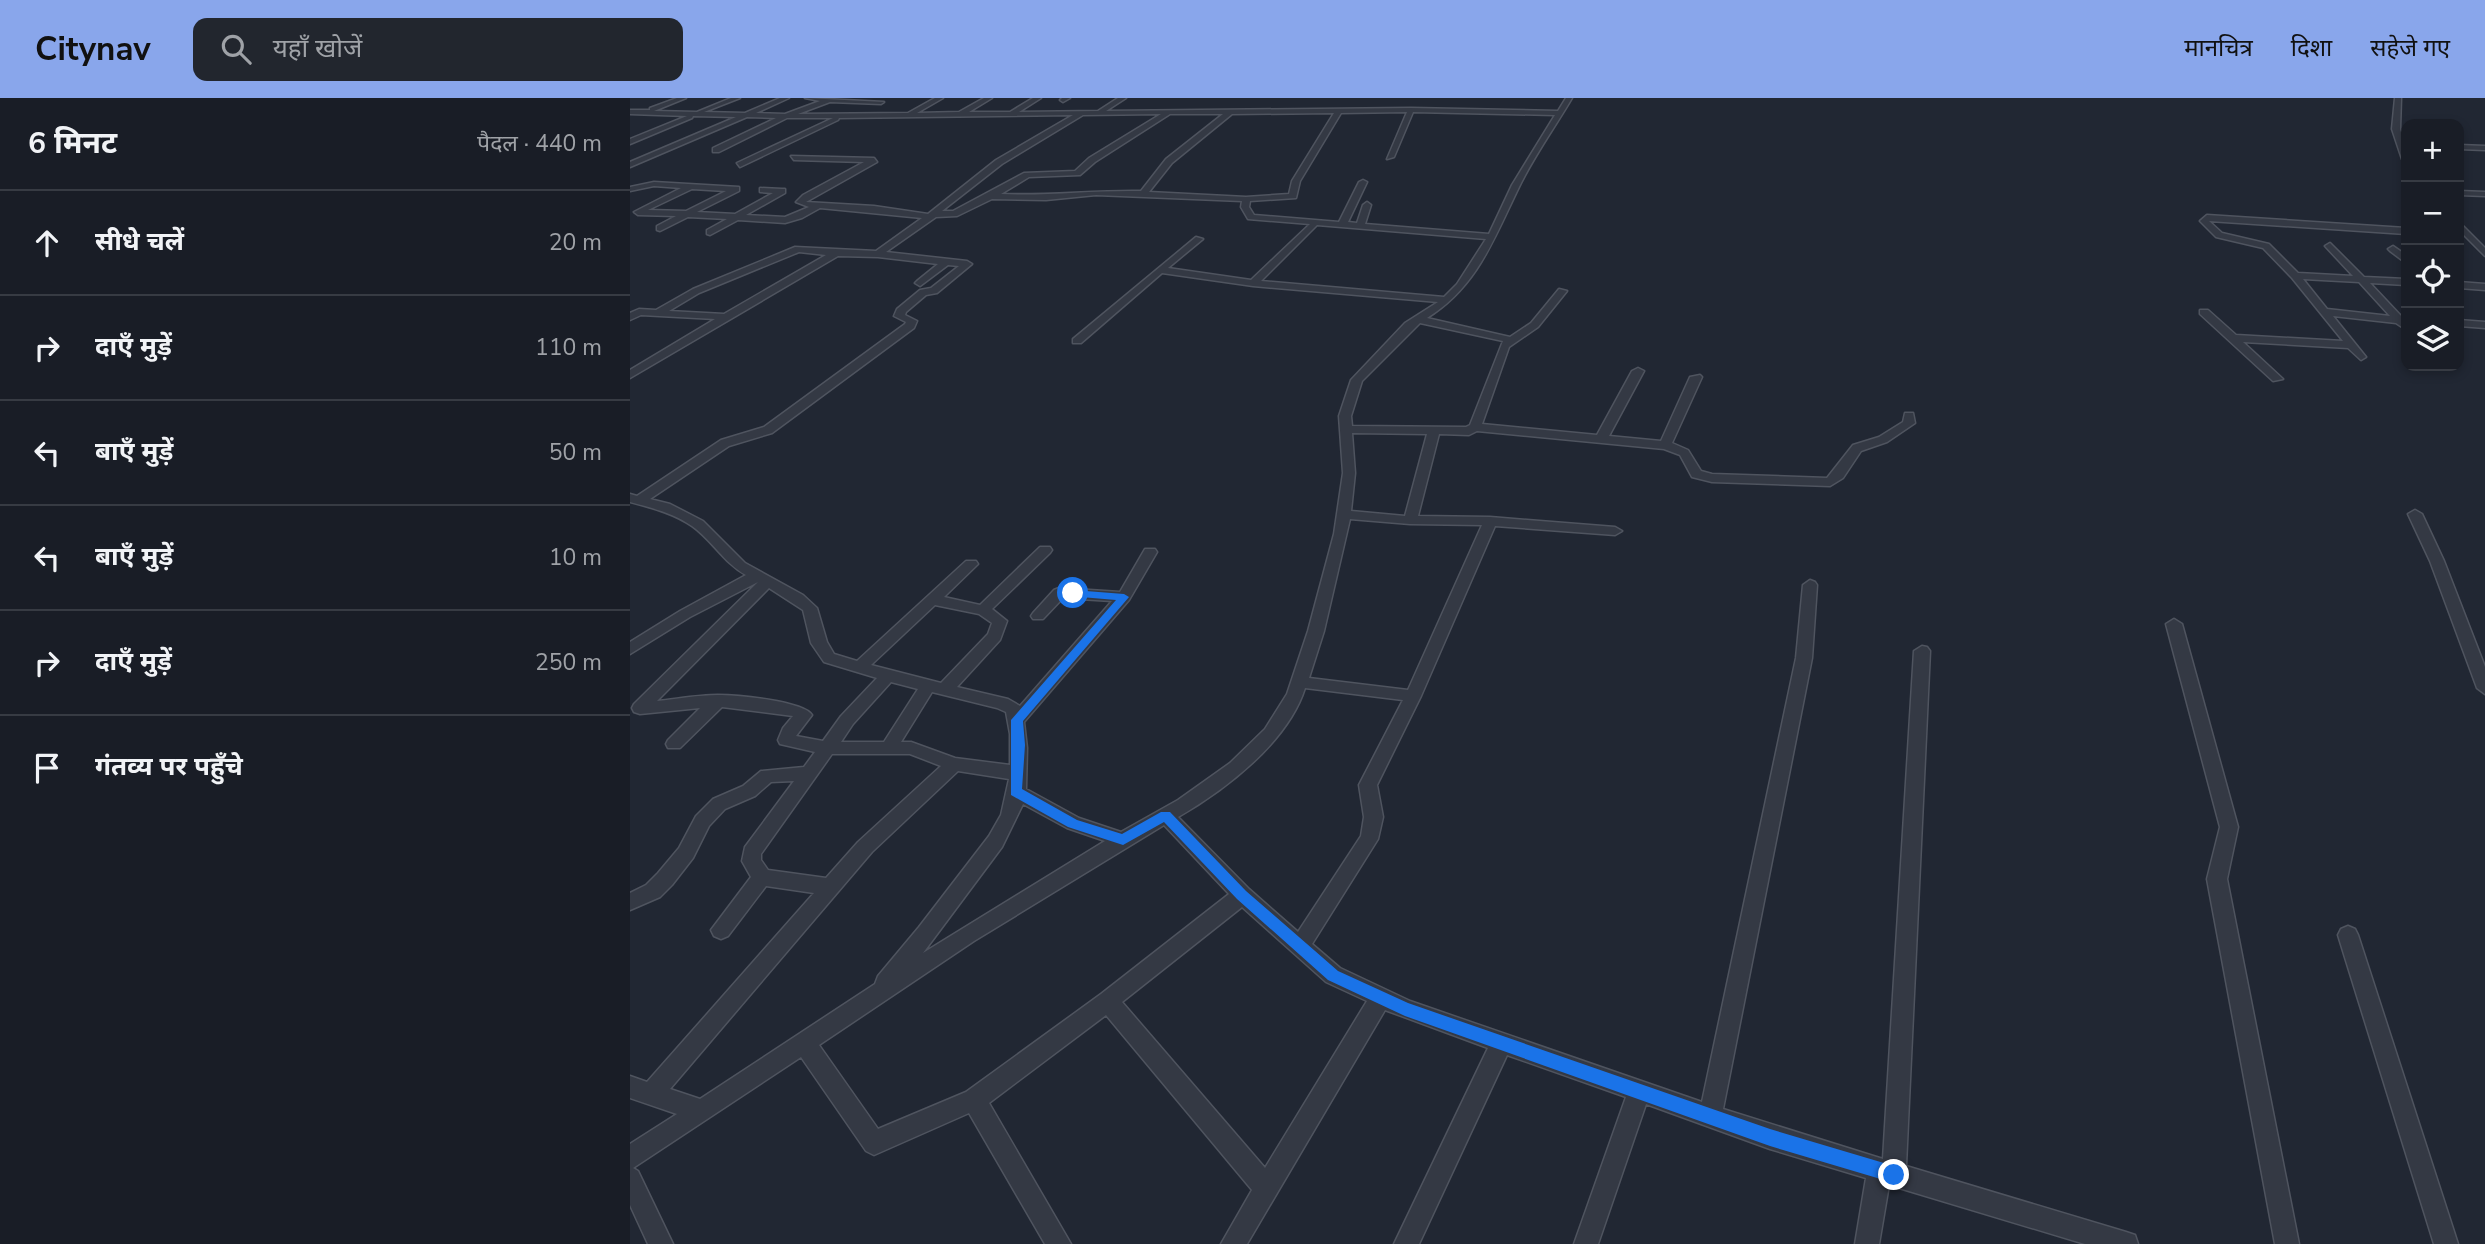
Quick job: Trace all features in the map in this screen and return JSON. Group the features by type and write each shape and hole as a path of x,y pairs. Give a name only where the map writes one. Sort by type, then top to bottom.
{"street":[{"path":"643,113 684,98"},
{"path":"630,142 737,98"},
{"path":"630,166 786,98"},
{"path":"808,98 881,102"},
{"path":"853,116 888,98"},
{"path":"908,115 940,98"},
{"path":"960,114 989,98"},
{"path":"1011,113 1038,98"},
{"path":"1098,112 1123,98"},
{"path":"2398,98 2396,130 2401,141"},
{"path":"716,150 832,99"},
{"path":"1348,110 1356,103 1394,102"},
{"path":"1126,111 1138,105"},
{"path":"630,112 841,117 1126,111 1411,110 1564,105"},
{"path":"630,1158 978,928 1166,815 1236,768 1271,733 1295,695 1326,595 1341,534 1349,472 1347,403 1357,380 1378,355 1418,319 1461,286 1492,237 1516,185 1564,105"},
{"path":"991,196 1046,198 1096,193 1246,199 1293,196 1292,190 1296,181 1339,110"},
{"path":"1390,157 1411,110"},
{"path":"794,158 874,160 800,202 932,216 954,214 1027,175 1077,173 1092,160 1172,111"},
{"path":"1143,194 1169,162 1231,111"},
{"path":"878,254 932,216 999,162 1084,112"},
{"path":"630,122 654,113"},
{"path":"740,165 841,117"},
{"path":"2464,147 2485,148"},
{"path":"1342,225 1363,182"},
{"path":"630,189 654,184 736,189 660,228"},
{"path":"634,214 691,186"},
{"path":"710,232 782,191 763,190"},
{"path":"2464,193 2485,194"},
{"path":"1246,199 1247,215 1251,217 1492,237"},
{"path":"634,214 687,214 785,220 819,205"},
{"path":"1360,226 1367,205"},
{"path":"2361,358 2295,276 2266,246 2219,235 2204,221 2207,218 2221,218 2401,231"},
{"path":"1253,283 1313,226"},
{"path":"2464,237 2485,253"},
{"path":"1077,341 1199,239"},
{"path":"2330,246 2401,320"},
{"path":"2392,248 2401,256"},
{"path":"635,499 725,443 768,430 910,326 912,321 899,316 901,311 923,292 934,291 967,264 878,254 797,249 696,291 658,313"},
{"path":"630,375 836,253"},
{"path":"920,284 946,262"},
{"path":"1160,270 1253,283 1446,300"},
{"path":"2295,276 2401,282"},
{"path":"2464,285 2485,287"},
{"path":"1346,429 1469,432 1475,427 1504,346 1524,334 1550,309 1563,291"},
{"path":"2204,312 2277,379"},
{"path":"2325,312 2401,323"},
{"path":"633,313 726,317"},
{"path":"1418,319 1510,340"},
{"path":"2464,323 2485,325"},
{"path":"2473,324 2485,335"},
{"path":"2233,338 2351,345"},
{"path":"1601,439 1638,372"},
{"path":"1665,445 1696,377"},
{"path":"1475,427 1665,445 1681,449 1688,455 1696,474 1712,478 1830,482 1839,478 1850,455 1858,447 1876,443 1898,431 1909,423 1909,415"},
{"path":"1410,520 1434,432"},
{"path":"635,499 665,507 698,524 740,566 810,608 819,643 829,658 888,676 1002,703 1013,709 1017,720 1019,745 1016,792 1010,814 985,856 919,946 870,999"},
{"path":"1343,514 1410,520 1490,521 1529,527 1615,531"},
{"path":"2414,514 2437,561 2485,688"},
{"path":"1300,946 1372,832 1375,812 1368,795 1368,785 1413,696 1490,521"},
{"path":"983,610 1045,550"},
{"path":"1017,720 1124,597 1150,552"},
{"path":"859,667 971,564"},
{"path":"630,649 685,614 761,579"},
{"path":"635,712 761,579"},
{"path":"1710,1117 1801,671 1810,585"},
{"path":"1038,616 1059,593 1124,597"},
{"path":"890,746 936,688 995,636 999,621 983,610 933,600"},
{"path":"2174,624 2228,827 2217,879 2287,1244"},
{"path":"1867,1244 1887,1172 1922,652"},
{"path":"830,887 762,877 751,861 752,852 847,720 888,676"},
{"path":"1299,682 1413,696"},
{"path":"635,712 718,701 803,713 801,722 789,732 786,740 827,748 911,748 954,764 1017,773"},
{"path":"674,744 718,701"},
{"path":"699,1111 641,1091 882,829 954,764"},
{"path":"630,902 653,891 665,879 686,853 702,821 719,804 749,791 767,776 808,773"},
{"path":"1016,792 1073,823 1123,840"},
{"path":"1166,815 1241,895 1333,975 1380,998 1501,1044 1710,1117 2126,1244"},
{"path":"720,930 762,877"},
{"path":"804,1043 874,1143 974,1100 1108,1001 1241,895"},
{"path":"2348,935 2446,1244"},
{"path":"1233,1244 1380,998"},
{"path":"1108,1001 1266,1188"},
{"path":"1406,1244 1501,1044"},
{"path":"1586,1244 1639,1092"},
{"path":"974,1100 1059,1244"},
{"path":"630,1179 661,1244"}],"route":[{"path":"1073,593 1124,597 1017,720 1019,745 1016,792 1073,823 1123,840 1166,815 1241,895 1333,975 1405,1009 1770,1138 1894,1175"}]}
